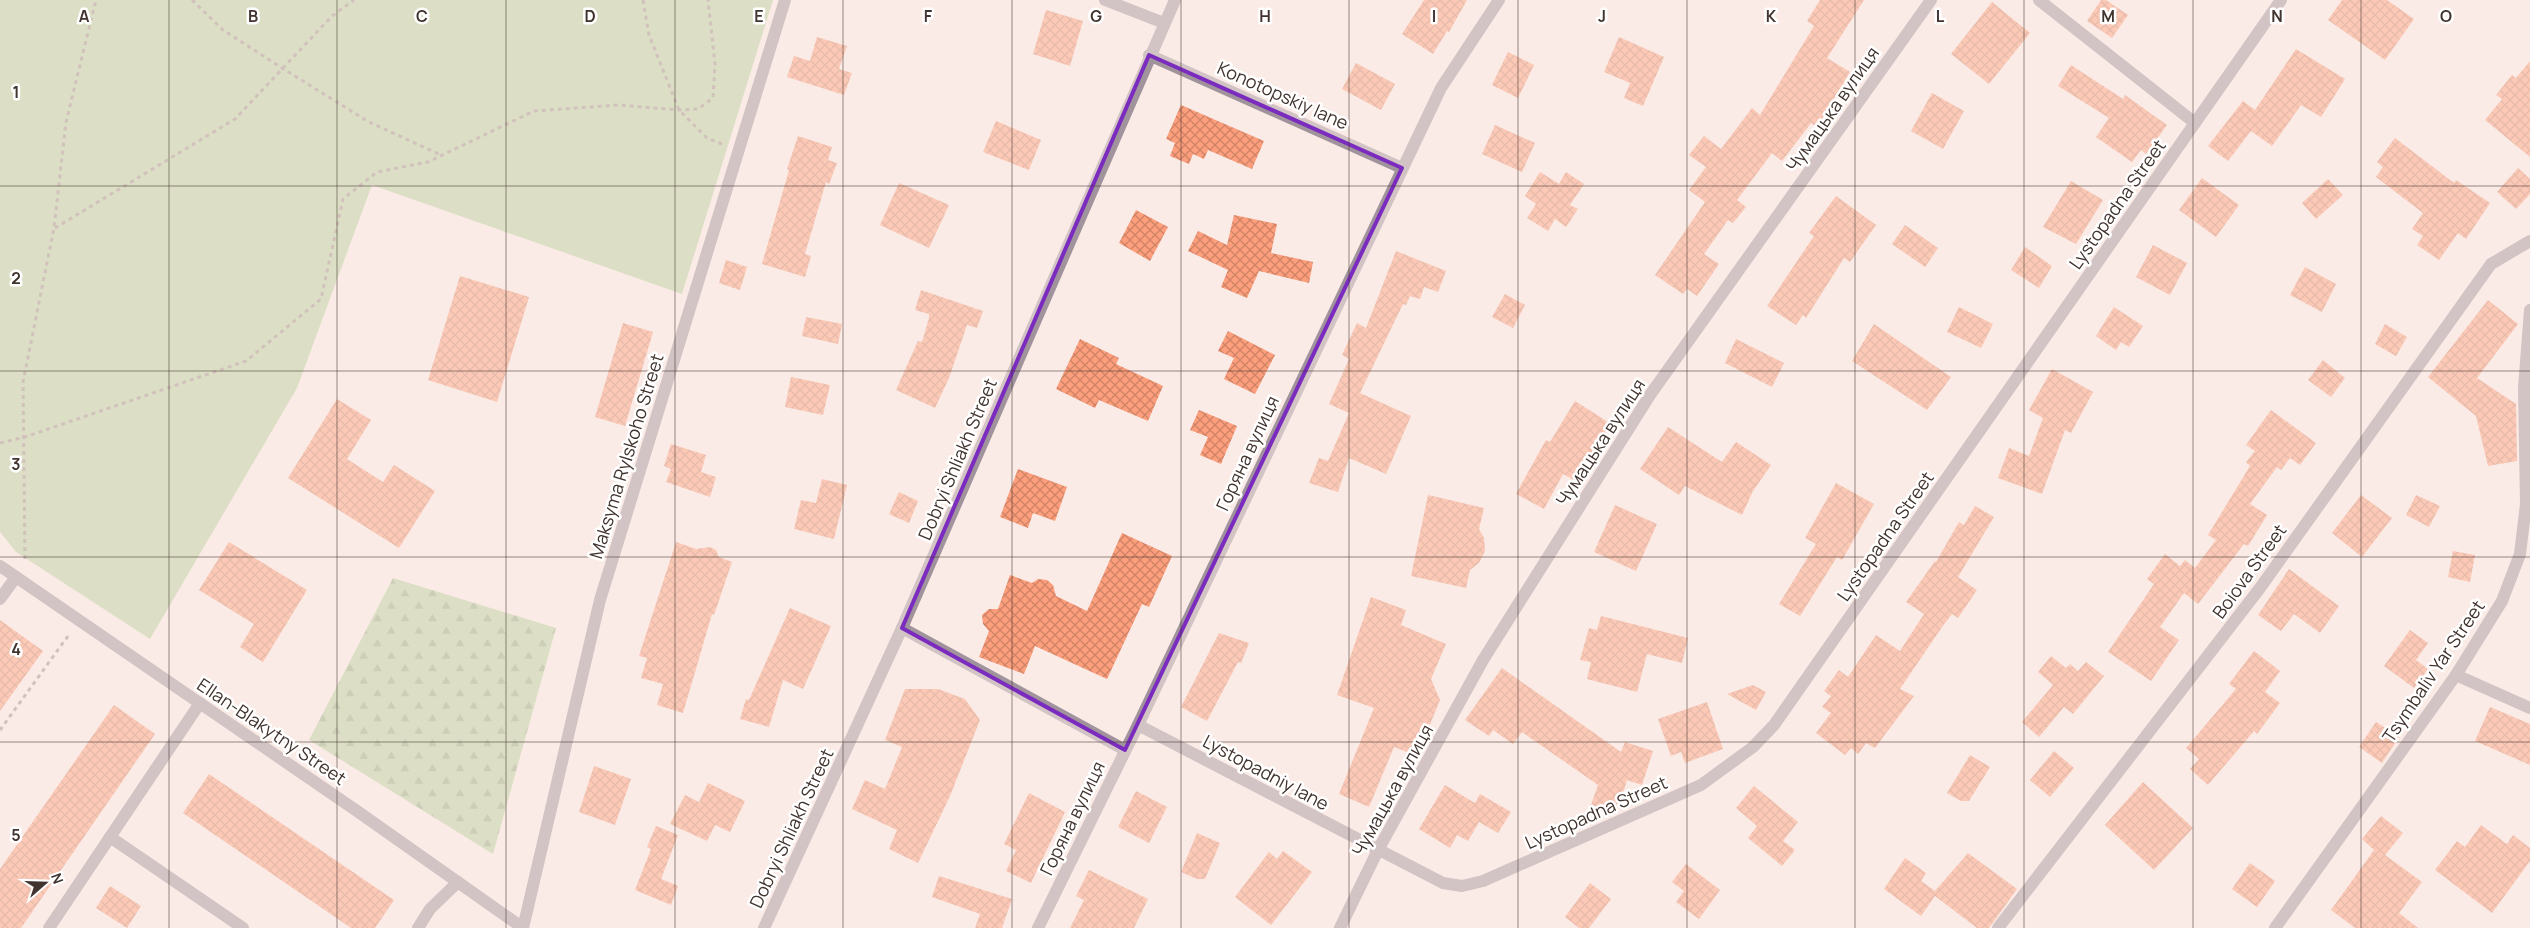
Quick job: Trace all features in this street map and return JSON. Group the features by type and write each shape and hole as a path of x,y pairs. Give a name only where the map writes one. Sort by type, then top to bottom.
{"street":[{"name":"Maksyma Rylskoho Street","path":"523,928 600,600 785,0"},
{"path":"1105,0 1164,24"},
{"name":"Dobryi Shliakh Street","path":"764,928 902,628 1149,55 1175,0"},
{"name":"Горяна вулиця","path":"1038,928 1138,725 1441,88 1499,0"},
{"name":"Чумацька вулиця","path":"1340,928 1378,850 1483,660 1650,395 1931,0"},
{"path":"2039,0 2195,123"},
{"name":"Lystopadna Street","path":"1378,850 1443,883 1462,886 1483,881 1701,785 1753,747 1774,725 2281,0"},
{"name":"Konotopskiy lane","path":"1149,55 1402,168"},
{"name":"Boiova Street","path":"1998,928 2260,588 2491,264 2530,241"},
{"name":"Tsymbaliv Yar Street","path":"2275,928 2456,675 2502,601 2520,554 2526,504 2524,388 2530,310"},
{"name":"Ellan-Blakytny Street","path":"0,566 523,928"},
{"path":"0,599 16,578"},
{"path":"902,628 1125,750"},
{"path":"2456,675 2530,708"},
{"path":"49,928 200,703"},
{"name":"Lystopadniy lane","path":"1138,725 1378,850"},
{"path":"110,837 243,928"},
{"path":"418,928 430,909 458,882"}],"path":[{"path":"25,566 23,382 54,228 66,122 96,0"},
{"path":"192,0 223,30 282,68 369,122 441,156"},
{"path":"54,228 235,119 332,16 354,0"},
{"path":"644,0 649,35 679,110 707,138 738,150"},
{"path":"0,443 25,437 246,361 321,299 343,199 377,172 428,162 534,110 618,105 679,110 698,109 712,98 715,64 708,0"},
{"path":"0,730 79,621"}],"highlighted area":[{"path":"1149,55 1402,168 1125,750 902,628"}],"green space":[{"path":"0,0 773,0 682,294 372,185 297,388 150,639 16,552 0,532"},
{"path":"393,578 556,628 493,854 309,740"}],"building":[{"path":"1424,0 1467,0 1449,32 1447,31 1433,54 1402,34"},
{"path":"1820,0 1864,0 1827,58 1850,72 1817,127 1811,123 1782,161 1772,153 1737,200 1746,207 1733,223 1728,220 1704,254 1719,264 1697,296 1687,289 1683,294 1655,275 1705,202 1689,190 1706,167 1689,155 1704,136 1721,149 1752,108 1760,115 1814,26 1807,21"},
{"path":"2101,0 2106,0 2128,15 2112,38 2087,21"},
{"path":"2342,0 2387,0 2414,19 2385,60 2328,20"},
{"path":"1992,2 2030,33 1989,84 1951,54"},
{"path":"1046,10 1083,21 1070,66 1033,54"},
{"path":"817,37 847,46 839,69 852,73 844,95 787,77 794,56 810,61"},
{"path":"1619,37 1664,57 1643,106 1624,98 1630,83 1604,72"},
{"path":"2296,49 2345,79 2321,117 2301,105 2272,146 2251,131 2228,161 2208,146 2243,101 2255,110"},
{"path":"1508,52 1534,65 1518,98 1492,85"},
{"path":"2530,61 2530,157 2485,120 2502,99 2496,95 2512,75 2516,78"},
{"path":"1356,63 1395,84 1381,110 1342,89"},
{"path":"2071,65 2123,99 2125,95 2167,125 2146,154 2141,150 2132,162 2096,137 2109,118 2058,86"},
{"path":"1932,93 1964,111 1943,149 1911,131"},
{"path":"1181,105 1264,141 1252,169 1208,150 1204,159 1193,154 1189,164 1170,156 1175,143 1166,139"},
{"path":"996,121 1041,140 1029,170 983,152"},
{"path":"1495,125 1535,143 1522,172 1482,154"},
{"path":"798,136 832,147 828,160 837,163 829,184 826,182 805,254 811,256 805,277 762,264 789,170 787,169"},
{"path":"2395,138 2454,183 2456,180 2490,203 2466,239 2458,233 2439,260 2417,245 2423,236 2412,229 2423,213 2376,177 2383,167 2377,162"},
{"path":"2518,168 2530,179 2530,194 2516,209 2497,192"},
{"path":"1540,172 1559,184 1566,172 1584,184 1570,205 1578,209 1566,227 1555,219 1548,231 1527,218 1536,204 1525,196"},
{"path":"2202,178 2239,205 2216,237 2179,210"},
{"path":"2328,179 2343,195 2316,219 2302,203"},
{"path":"2071,181 2103,200 2076,244 2043,227"},
{"path":"899,183 949,205 929,248 880,225"},
{"path":"1836,196 1876,225 1850,262 1844,258 1806,318 1803,315 1796,325 1767,306 1814,236 1809,233"},
{"path":"1136,210 1168,227 1150,261 1119,243"},
{"path":"1234,215 1277,224 1271,253 1313,262 1309,283 1259,271 1247,298 1221,287 1228,270 1188,251 1198,231 1227,245"},
{"path":"1905,225 1938,248 1925,267 1892,244"},
{"path":"2153,245 2187,263 2170,295 2136,277"},
{"path":"2025,247 2052,266 2039,288 2011,270"},
{"path":"1396,251 1446,271 1438,292 1424,287 1420,299 1410,296 1406,305 1403,304 1360,393 1411,416 1386,474 1349,458 1338,492 1309,483 1319,458 1328,461 1349,413 1329,404 1349,359 1342,355 1357,323 1366,328"},
{"path":"726,260 747,267 740,290 719,283"},
{"path":"2305,267 2336,284 2322,312 2290,295"},
{"path":"460,276 529,297 497,402 428,380"},
{"path":"921,290 983,311 977,328 967,325 949,378 935,408 896,390 918,341 922,342 929,318 929,314 915,310"},
{"path":"1505,294 1525,305 1513,328 1492,317"},
{"path":"2488,300 2518,324 2477,378 2516,404 2517,461 2488,466 2476,416 2428,377"},
{"path":"1959,307 1993,324 1981,348 1947,332"},
{"path":"2114,307 2143,326 2129,347 2121,342 2116,350 2096,336"},
{"path":"806,317 842,324 838,344 802,336"},
{"path":"623,323 653,332 625,426 595,417"},
{"path":"1874,324 1951,377 1927,410 1852,361"},
{"path":"2385,324 2407,337 2396,356 2375,344"},
{"path":"1228,331 1275,355 1255,394 1224,379 1234,358 1218,351"},
{"path":"1080,339 1119,358 1116,364 1163,386 1148,421 1099,400 1095,408 1056,389"},
{"path":"1736,339 1784,363 1772,387 1725,363"},
{"path":"2323,360 2345,378 2331,397 2308,380"},
{"path":"2052,369 2093,392 2071,433 2065,430 2042,494 1998,478 2009,448 2029,456 2043,418 2029,410"},
{"path":"791,377 830,385 823,415 785,407"},
{"path":"337,399 371,420 347,459 383,482 394,465 435,491 399,548 288,478"},
{"path":"1575,401 1611,424 1600,443 1598,441 1576,481 1563,474 1544,509 1516,494 1546,440 1550,442"},
{"path":"1199,410 1237,426 1221,464 1200,455 1208,437 1190,430"},
{"path":"2271,410 2316,443 2300,465 2290,458 2281,470 2277,467 2250,504 2267,515 2248,546 2244,544 2198,604 2184,593 2160,627 2179,640 2151,681 2108,652 2154,584 2147,579 2165,554 2180,566 2185,560 2195,568 2216,540 2208,535 2250,466 2246,462 2255,451 2246,445"},
{"path":"1668,427 1722,462 1736,442 1771,465 1753,491 1742,515 1685,486 1679,495 1640,469"},
{"path":"671,444 706,455 701,472 716,477 710,497 666,482 671,469 664,466"},
{"path":"1018,469 1067,487 1055,521 1033,513 1028,528 1000,517"},
{"path":"822,479 847,485 834,539 794,529 801,500 816,503"},
{"path":"1836,483 1874,504 1842,560 1837,557 1800,616 1779,604 1816,544 1805,538"},
{"path":"899,492 918,501 909,523 889,514"},
{"path":"1428,495 1484,508 1479,529 1484,538 1485,551 1479,563 1470,570 1466,588 1411,576"},
{"path":"2361,495 2392,518 2362,557 2332,533"},
{"path":"2416,495 2440,506 2429,527 2406,515"},
{"path":"1615,505 1657,524 1636,571 1594,552"},
{"path":"1975,506 1994,517 1958,577 1977,590 1958,618 1952,614 1900,689 1914,696 1875,748 1866,743 1858,754 1851,748 1845,755 1816,733 1831,713 1822,707 1831,696 1824,691 1839,670 1848,677 1876,635 1900,651 1924,614 1906,602 1936,562 1959,522 1964,525"},
{"path":"1122,533 1172,556 1149,607 1142,604 1107,679 1035,646 1024,674 979,657 989,631 983,624 982,615 989,609 998,609 1010,575 1032,583 1038,579 1047,580 1053,585 1056,596 1087,611"},
{"path":"229,542 307,590 263,662 240,647 254,624 199,590"},
{"path":"676,542 696,549 710,547 716,550 719,557 732,562 714,615 712,614 683,713 657,705 663,684 641,678 647,658 639,656"},
{"path":"2453,551 2475,555 2470,582 2448,577"},
{"path":"2289,569 2339,606 2320,633 2294,614 2281,631 2258,615"},
{"path":"1371,597 1406,610 1401,625 1446,644 1431,679 1440,700 1417,756 1394,747 1369,807 1339,794 1374,708 1337,695"},
{"path":"790,608 831,626 803,689 783,680 769,727 740,719 746,699 749,700"},
{"path":"1601,616 1688,638 1682,663 1647,654 1637,692 1587,679 1591,662 1580,660 1589,628 1597,630"},
{"path":"0,620 43,651 0,711"},
{"path":"2410,630 2428,643 2416,660 2428,669 2414,688 2384,666"},
{"path":"1219,633 1249,643 1241,663 1238,662 1207,721 1181,707"},
{"path":"2254,651 2280,671 2265,692 2280,703 2257,734 2254,731 2208,785 2190,769 2199,759 2186,748 2236,689 2229,684"},
{"path":"2051,656 2066,668 2070,664 2078,671 2086,662 2104,676 2073,714 2064,707 2039,737 2022,722 2053,685 2038,672"},
{"path":"1502,668 1621,752 1625,742 1653,751 1642,785 1627,780 1617,813 1591,805 1598,785 1522,732 1513,744 1493,730 1489,736 1465,720"},
{"path":"1753,685 1766,692 1756,710 1727,694"},
{"path":"905,689 938,689 965,699 980,720 950,796 918,863 889,849 897,830 852,809 865,780 885,789 902,747 885,740"},
{"path":"1707,702 1723,749 1685,763 1681,752 1671,756 1658,719"},
{"path":"114,705 155,734 21,928 0,928 0,869"},
{"path":"2490,707 2530,724 2530,765 2475,741"},
{"path":"2376,722 2399,737 2382,763 2359,747"},
{"path":"2054,751 2074,768 2050,797 2030,780"},
{"path":"1970,755 1990,767 1969,801 1961,801 1947,793"},
{"path":"594,766 631,779 615,825 579,812"},
{"path":"209,774 394,900 375,928 351,928 183,813"},
{"path":"2143,782 2193,828 2154,870 2105,825"},
{"path":"708,783 745,801 730,832 715,825 707,841 670,824 685,795 699,802"},
{"path":"1445,785 1475,803 1480,794 1511,812 1498,833 1479,822 1468,841 1457,835 1450,848 1419,829"},
{"path":"1754,786 1798,822 1783,841 1795,850 1782,866 1748,838 1757,826 1736,808"},
{"path":"1136,791 1167,807 1149,843 1118,827"},
{"path":"1029,793 1065,812 1031,883 1006,871 1016,850 1004,844"},
{"path":"2381,816 2403,833 2385,855 2422,882 2399,913 2418,928 2355,928 2331,910 2374,850 2362,839"},
{"path":"2481,825 2507,844 2513,835 2530,848 2530,861 2492,913 2435,870 2457,841 2465,847"},
{"path":"656,826 678,835 661,879 678,886 671,905 635,890 651,849 647,847"},
{"path":"1197,833 1220,843 1205,879 1197,879 1181,872"},
{"path":"1283,851 1312,872 1271,925 1235,897 1269,852 1277,859"},
{"path":"1968,853 2017,889 1989,928 1977,928 1935,896 1921,916 1884,889 1905,858 1926,873 1921,881 1935,891"},
{"path":"2250,863 2275,881 2257,907 2232,889"},
{"path":"1686,864 1720,890 1699,919 1676,902 1684,891 1672,882"},
{"path":"1089,870 1148,899 1134,928 1070,928 1084,900 1076,896"},
{"path":"939,876 1012,899 1002,928 975,928 980,914 932,897"},
{"path":"1590,883 1611,899 1589,928 1579,928 1565,917"},
{"path":"110,886 141,906 127,928 96,908"}]}
